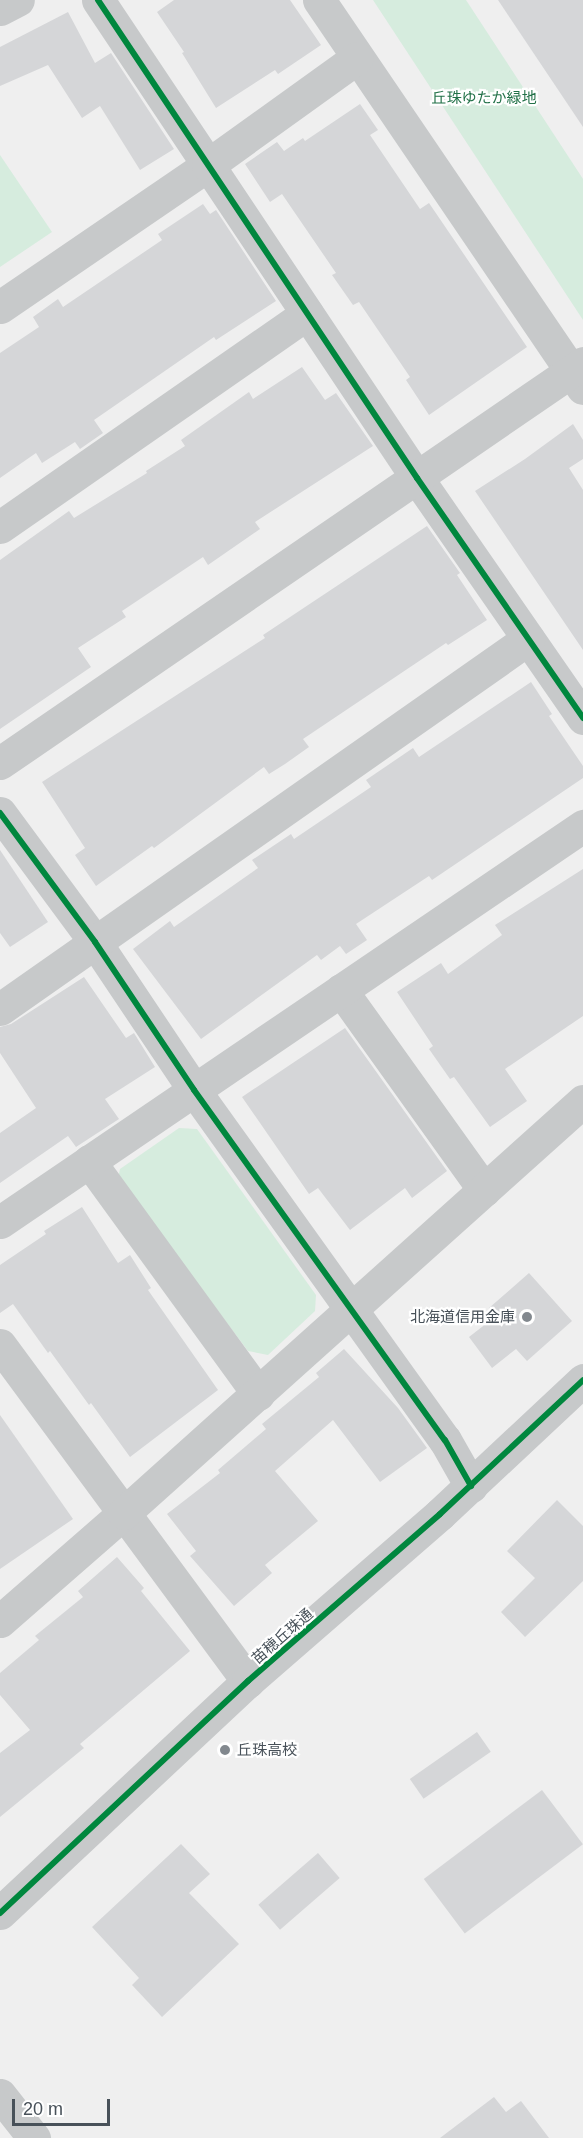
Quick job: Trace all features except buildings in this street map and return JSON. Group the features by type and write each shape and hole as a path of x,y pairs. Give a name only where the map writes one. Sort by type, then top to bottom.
{"street":[{"path":"0,9 18,0"},
{"path":"98,0 417,478 583,718"},
{"path":"0,763 417,478 579,374 357,58 319,0"},
{"path":"0,307 208,165 357,58"},
{"path":"0,527 308,314"},
{"path":"0,1009 528,639"},
{"path":"0,813 95,942 194,1090 445,1440 471,1486"},
{"path":"0,1222 583,826"},
{"path":"341,990 484,1190"},
{"path":"0,1621 258,1394 583,1101"},
{"path":"89,1161 258,1394"},
{"path":"0,1345 248,1681"},
{"name":"苗穂丘珠通","path":"0,1913 248,1681 471,1486 583,1380"},
{"path":"0,2095 34,2138"}],"green space":[{"name":"丘珠ゆたか緑地","path":"373,0 466,0 583,179 583,320"},
{"path":"0,155 52,232 0,267"},
{"path":"179,1128 197,1129 316,1295 315,1311 268,1355 248,1351 118,1178 120,1169"}],"cycle path":[{"path":"98,0 417,478 583,718"},
{"path":"0,813 95,942 194,1090 445,1440 471,1486"},
{"path":"0,1913 248,1681 440,1514 583,1380"}],"place":[{"name":"北海道信用金庫","path":"527,1317"},
{"name":"丘珠高校","path":"225,1750"}]}
